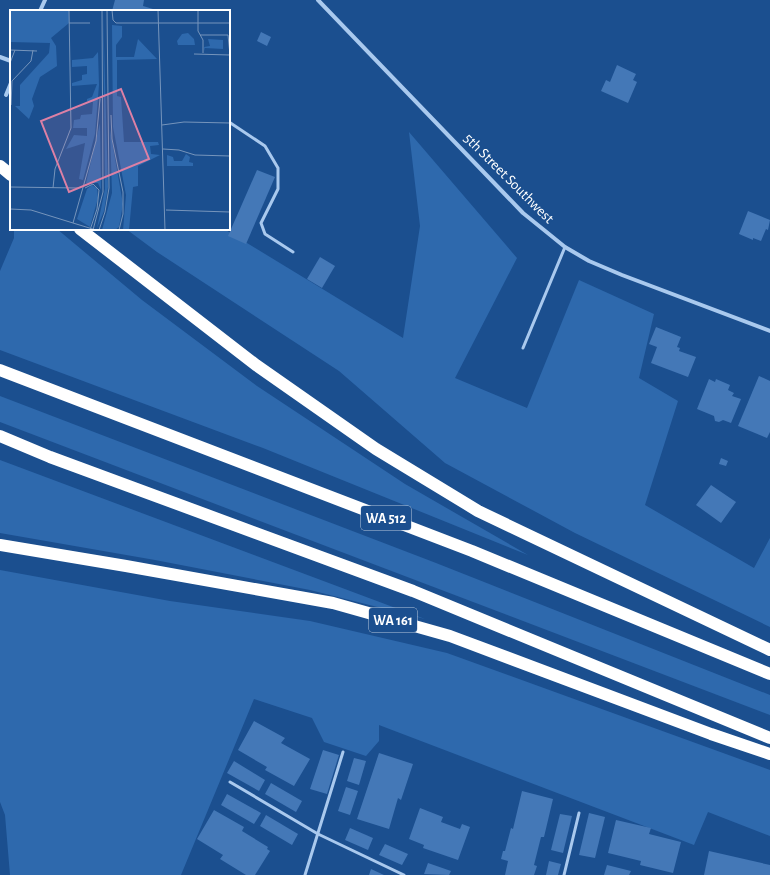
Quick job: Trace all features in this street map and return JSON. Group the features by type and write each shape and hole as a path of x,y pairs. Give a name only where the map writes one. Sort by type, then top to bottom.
{"highway":[{"path":"0,166 10,174"},
{"path":"81,230 256,365 376,449 478,511 770,650"},
{"name":"WA 512","path":"0,370 472,551 770,674"},
{"path":"0,436 50,457 413,591 770,738"},
{"name":"WA 161","path":"0,545 333,603 450,636 711,734 770,754"}],"street":[{"path":"40,10 45,0"},
{"name":"5th Street Southwest","path":"318,0 523,213 565,247 589,261 622,275 770,331"},
{"path":"0,57 10,61"},
{"path":"6,94 10,84"}],"lane":[{"path":"230,123 264,146 278,168 278,189 262,223 265,234 292,252"},
{"path":"522,348 565,247"},
{"path":"305,875 344,752"},
{"path":"230,782 318,834 404,875"},
{"path":"564,875 579,813"}],"shaded area":[{"path":"409,132 517,258 455,378 527,408 579,280 654,314 639,378 678,401 645,505 754,568 770,538 770,627 575,533 445,463 339,371 157,252 127,230 226,230 403,338 420,226"},
{"path":"14,230 58,230 142,300 257,386 405,484 528,555 263,448 0,350 0,271 14,238"},
{"path":"0,396 436,563 770,695 770,715 0,422"},
{"path":"0,460 425,619 310,590 155,560 0,533"},
{"path":"0,570 170,601 310,621 447,653 770,770 770,836 708,812 694,845 379,725 379,741 366,756 324,742 312,718 254,699 181,875 10,875 5,815 0,802"}],"building":[{"path":"115,0 144,0 143,6 153,9 153,10 112,10"},
{"path":"261,32 271,37 267,46 257,41"},
{"path":"617,65 636,74 633,80 637,82 628,103 601,91 606,80 610,82"},
{"path":"257,170 275,177 246,244 228,236"},
{"path":"748,211 770,220 768,230 766,229 761,241 753,238 753,240 739,234"},
{"path":"320,257 335,266 322,288 307,279"},
{"path":"656,327 681,337 677,347 680,348 679,351 696,357 688,377 651,363 657,347 649,344"},
{"path":"759,376 770,381 770,432 767,438 738,426"},
{"path":"709,379 715,382 716,379 730,385 728,390 734,393 732,396 741,399 731,423 723,420 719,422 715,421 714,416 697,409"},
{"path":"721,458 728,461 726,466 719,464"},
{"path":"711,485 736,502 721,523 696,505"},
{"path":"254,721 285,738 281,743 310,759 294,786 265,770 267,767 238,750"},
{"path":"323,750 339,755 327,794 310,789"},
{"path":"379,753 413,764 401,800 398,798 389,829 357,819"},
{"path":"354,758 366,761 359,785 347,781"},
{"path":"234,761 265,780 259,791 227,773"},
{"path":"271,783 302,801 296,812 265,794"},
{"path":"346,787 358,791 350,815 338,811"},
{"path":"522,791 553,799 544,837 541,837 534,865 537,866 534,875 505,875 508,861 501,859 503,851 505,851 511,828 513,829"},
{"path":"227,794 261,813 254,824 221,805"},
{"path":"420,808 443,817 441,822 460,829 462,824 470,827 458,860 423,848 424,845 409,839"},
{"path":"214,810 244,827 242,831 268,847 267,849 270,851 255,875 246,875 220,859 223,855 197,839"},
{"path":"589,813 605,817 595,858 579,855"},
{"path":"560,814 572,816 563,853 551,850"},
{"path":"266,815 298,834 292,845 260,826"},
{"path":"616,820 651,828 649,834 681,842 673,873 640,865 641,861 608,853"},
{"path":"350,828 373,838 368,850 345,840"},
{"path":"385,844 408,854 402,865 379,855"},
{"path":"709,851 770,865 770,875 704,875"},
{"path":"549,861 561,864 558,875 546,875"},
{"path":"428,863 451,871 449,875 424,874"},
{"path":"607,865 631,871 629,875 604,875"},
{"path":"371,869 384,875 369,875"}]}
